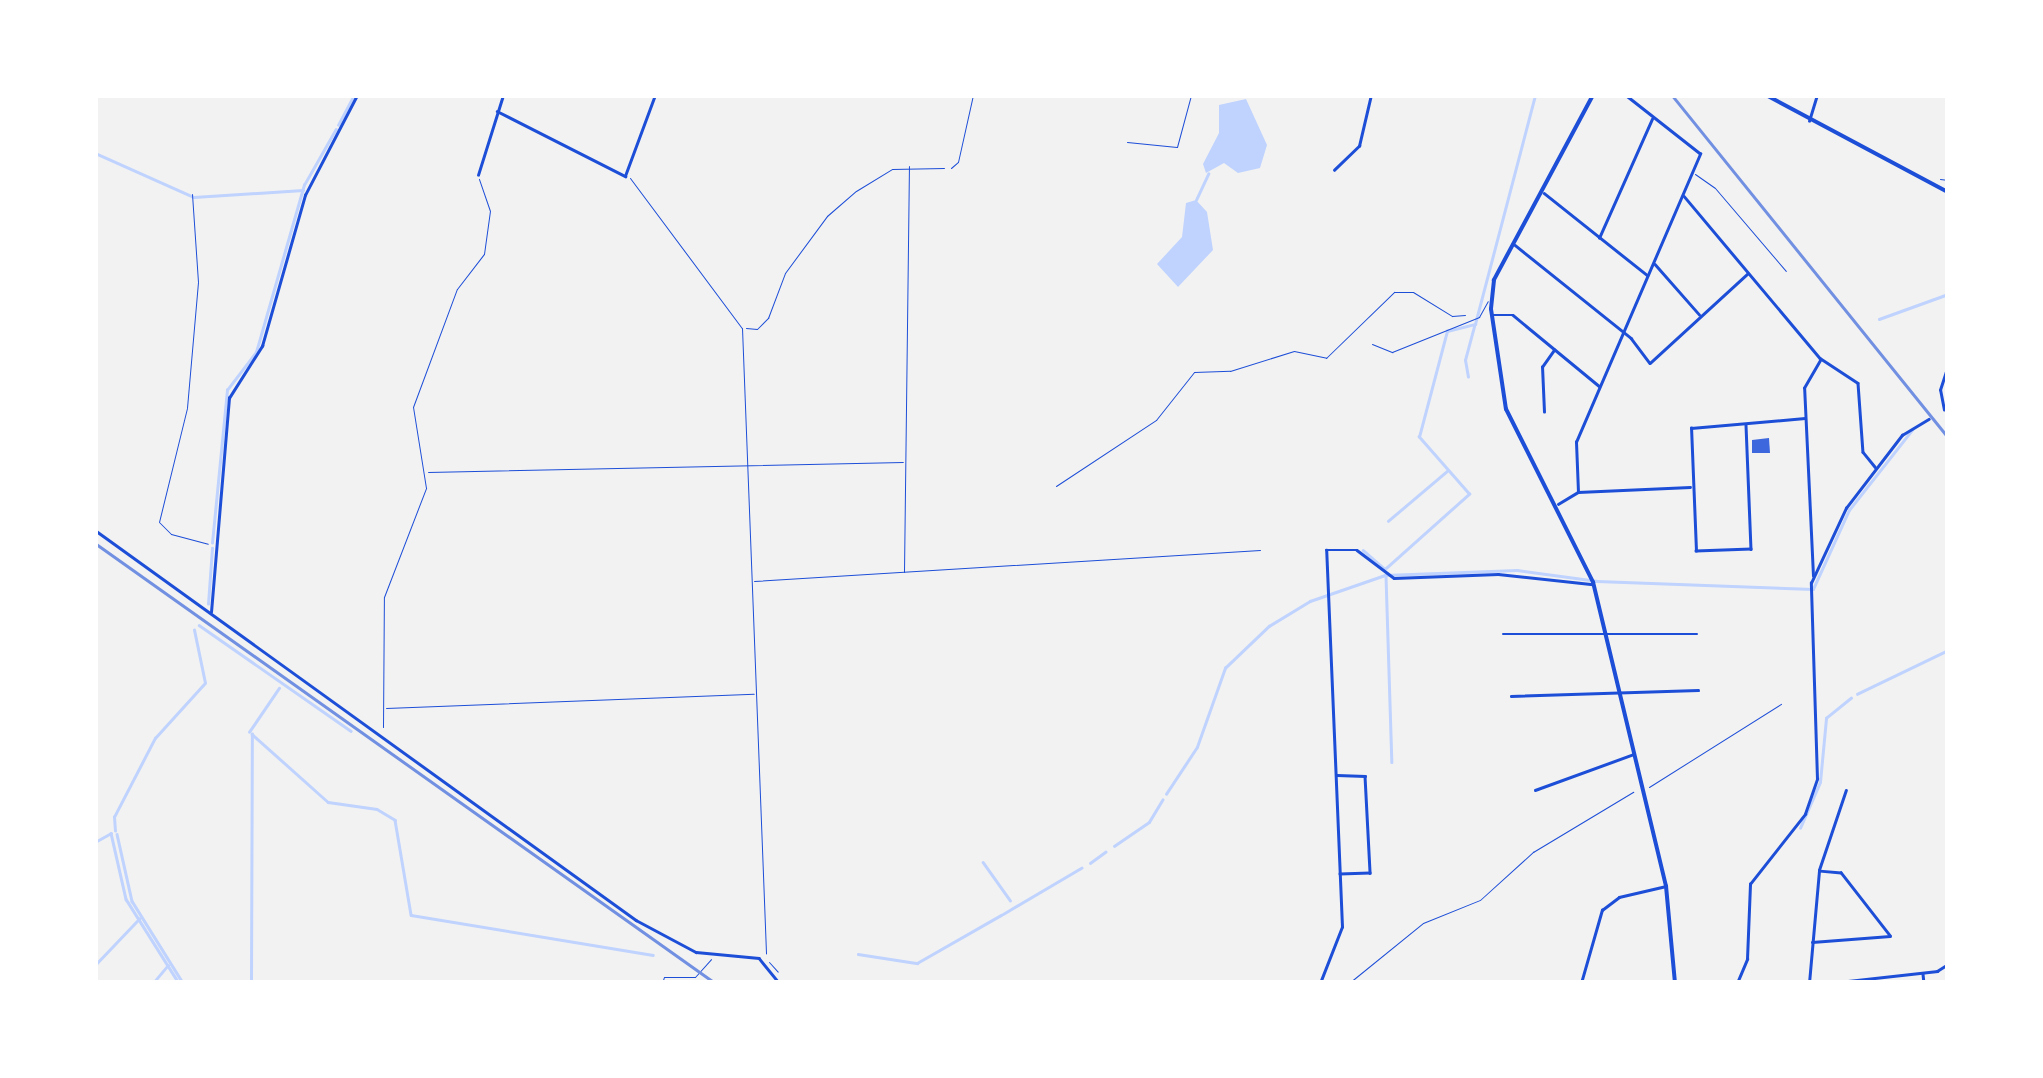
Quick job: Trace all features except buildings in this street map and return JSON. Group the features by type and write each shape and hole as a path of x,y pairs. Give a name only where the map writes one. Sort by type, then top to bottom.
{"main road":[{"path":"1593,95 1514,244 1490,298 1506,409 1558,504 1593,581 1666,886 1675,983"},
{"path":"1766,95 1948,192"}],"street":[{"path":"212,612 228,398 262,346 305,195 358,95"},
{"path":"478,174 504,95"},
{"path":"497,111 627,174 655,95"},
{"path":"1334,170 1359,146 1371,95"},
{"path":"1578,492 1576,444 1700,154 1625,95"},
{"path":"1809,121 1817,95"},
{"path":"1599,238 1653,117"},
{"path":"1543,192 1648,276"},
{"path":"1683,196 1820,358 1860,388 1862,452 1876,468"},
{"path":"1514,244 1624,332 1650,363 1748,272"},
{"path":"1654,263 1701,316"},
{"path":"1492,315 1513,315 1600,387"},
{"path":"1544,412 1542,367 1555,349"},
{"path":"1814,578 1804,388 1820,358"},
{"path":"1944,410 1940,390 1948,366"},
{"path":"1746,425 1751,549 1696,551 1691,428 1805,418"},
{"path":"1737,983 1747,960 1750,884 1796,827 1816,789 1811,589 1814,578 1842,516 1876,468 1902,435 1929,419"},
{"path":"1558,504 1578,492 1692,486"},
{"path":"95,530 659,934 696,952 765,961 779,983"},
{"path":"1320,983 1341,937 1326,550 1357,550 1389,576 1498,574 1593,581"},
{"path":"1504,634 1696,634"},
{"path":"1511,696 1511,701 1698,690"},
{"path":"1535,790 1636,754"},
{"path":"1336,775 1366,776 1369,838 1370,873 1340,874"},
{"path":"1809,983 1819,870 1846,790"},
{"path":"1812,942 1890,936 1841,873 1819,870"},
{"path":"1570,983 1581,982 1602,910 1618,897 1666,886"},
{"path":"1830,983 1923,973 1948,964"},
{"path":"1923,973 1924,983"},
{"path":"1868,976 1868,983"}],"lane":[{"path":"951,168 958,162 973,95"},
{"path":"1127,142 1172,149 1181,143 1191,95"},
{"path":"1693,172 1715,188 1786,272"},
{"path":"1372,344 1392,352 1476,317 1490,298"}],"path":[{"path":"742,328 757,328 768,318 785,273 827,216 880,176 909,166 951,168"},
{"path":"904,573 909,166"},
{"path":"384,740 384,597 426,488 414,444 414,407 457,289 484,254 490,212 478,174"},
{"path":"627,174 742,328 765,961"},
{"path":"192,196 198,282 188,408 159,522 171,534 216,546"},
{"path":"1056,486 1156,420 1194,372 1230,371 1294,351 1326,358 1394,292 1413,292 1452,316 1476,317"},
{"path":"424,472 903,462"},
{"path":"751,582 1260,550"},
{"path":"382,708 756,694"},
{"path":"1644,790 1781,704"},
{"path":"1349,983 1423,923 1488,895 1533,852 1630,792"},
{"path":"662,983 664,977 696,977 712,957"}],"water":[{"path":"1246,99 1267,145 1260,168 1238,173 1224,163 1206,173 1203,164 1219,133 1219,105"},
{"path":"1196,200 1207,212 1213,250 1178,287 1157,264 1182,237 1186,203"}],"waterway":[{"path":"338,125 354,95"},
{"path":"1385,569 1469,494 1419,437 1447,331 1475,324 1535,95"},
{"path":"212,543 227,390 256,352 304,185 336,129"},
{"path":"95,153 194,197 303,190"},
{"path":"1196,200 1208,174"},
{"path":"1879,319 1948,294"},
{"path":"1468,377 1465,360 1474,326"},
{"path":"1166,794 1197,747 1225,668 1269,626 1310,601 1385,575 1517,570 1597,581 1813,589 1849,510 1912,430"},
{"path":"1388,521 1447,471"},
{"path":"208,604 212,548"},
{"path":"1363,550 1384,568"},
{"path":"1386,576 1392,762"},
{"path":"199,625 351,731"},
{"path":"115,831 114,817 155,738 205,683 194,630"},
{"path":"1857,694 1948,650"},
{"path":"249,732 279,688"},
{"path":"1800,828 1820,782 1826,718 1851,698"},
{"path":"251,983 252,734 328,802 377,809 395,820 411,915 653,955"},
{"path":"1114,846 1149,822 1162,800"},
{"path":"95,842 111,833 126,899 179,983"},
{"path":"117,834 132,901 183,983"},
{"path":"1090,863 1105,852"},
{"path":"983,862 1010,900"},
{"path":"1003,914 1081,868"},
{"path":"858,954 917,963 1001,915"},
{"path":"95,965 139,919"},
{"path":"153,983 168,965"}],"railway":[{"path":"1672,95 1948,437"},
{"path":"95,543 715,983"}]}
